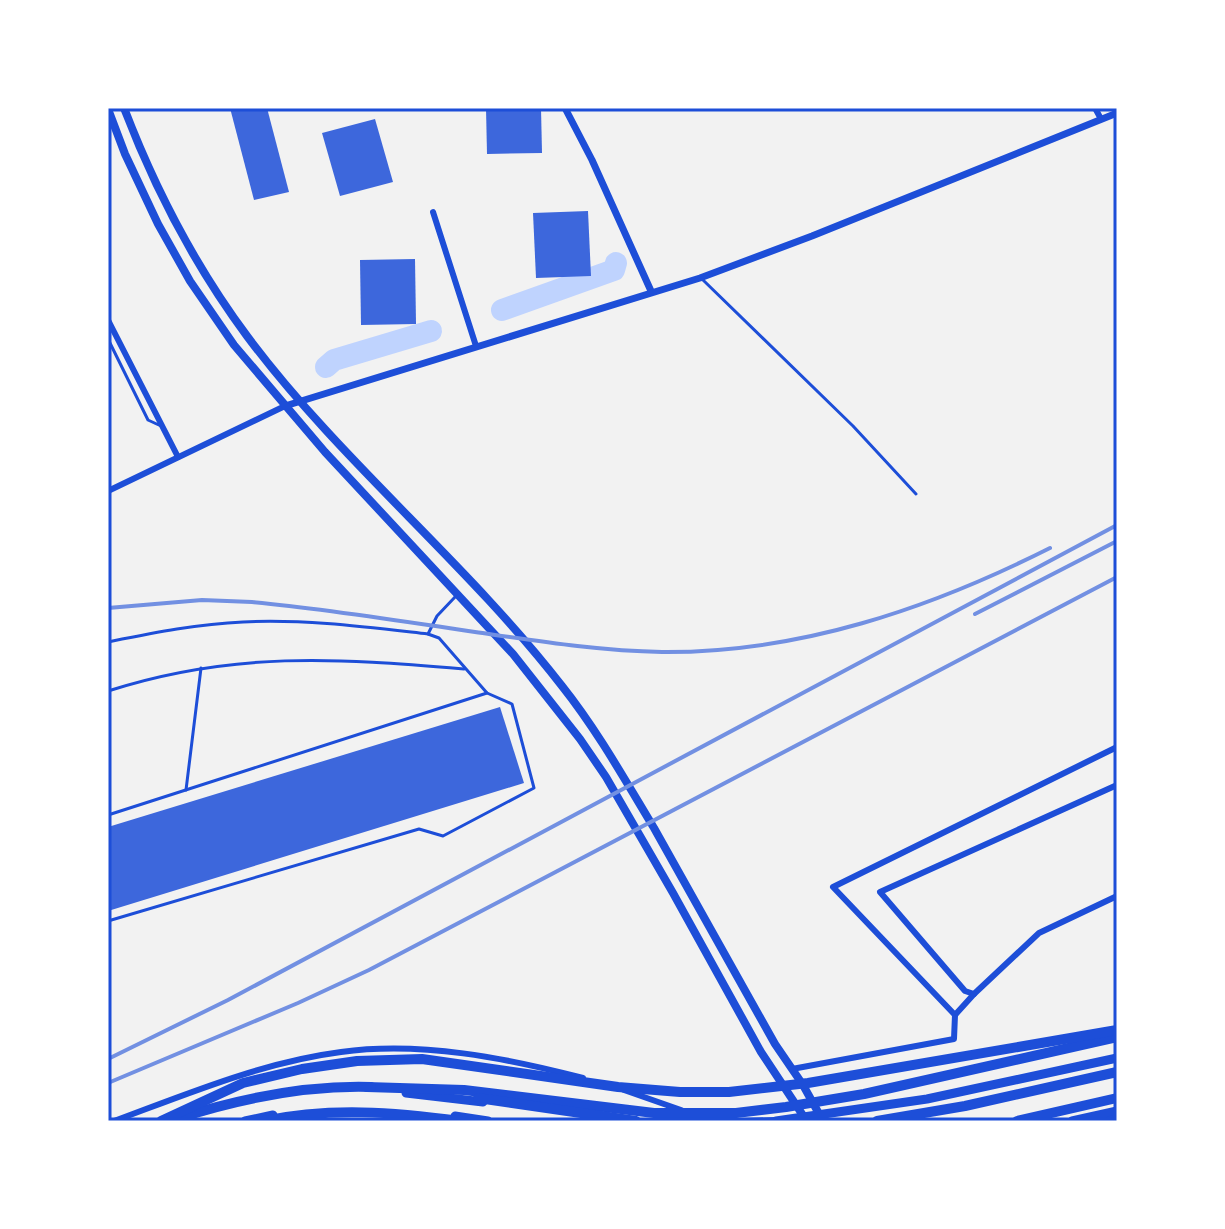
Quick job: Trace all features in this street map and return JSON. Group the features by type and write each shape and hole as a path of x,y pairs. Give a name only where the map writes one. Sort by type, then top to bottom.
{"highway":[{"path":"161,1121 214,1094 254,1080 320,1066 391,1059 438,1061 650,1090 729,1092 817,1082 1117,1030"},
{"path":"169,1121 268,1094 367,1087 464,1090 654,1113 736,1113 864,1094 1117,1037"},
{"path":"877,1121 965,1106 1117,1072"},
{"path":"367,1087 441,1093 636,1121"},
{"path":"1017,1121 1117,1098"},
{"path":"264,1121 344,1112 389,1113 460,1121"},
{"path":"344,1112 388,1113 426,1121"},
{"path":"1110,1121 1117,1119"}],"main road":[{"path":"124,108 172,217 203,272 247,336 300,401 527,642 564,688 620,769 775,1044 822,1118"},
{"path":"108,109 158,224 190,281 234,345 285,406 513,654 597,764 761,1052 805,1119"},
{"path":"776,1121 822,1118 963,1093 1117,1058"},
{"path":"180,1121 269,1098 320,1091 367,1090 441,1096 605,1121"},
{"path":"245,1121 297,1111 344,1108 413,1111 488,1121"},
{"path":"1074,1120 1117,1111"}],"street":[{"path":"565,108 651,291"},
{"path":"1095,108 1101,119"},
{"path":"108,491 285,406 700,278 1117,113"},
{"path":"433,212 476,346"},
{"path":"108,320 178,457"},
{"path":"955,1015 833,887 1117,747"},
{"path":"974,994 965,991 880,892 1117,785"},
{"path":"792,1069 954,1039 955,1015 1039,933 1117,896"},
{"path":"114,1121 285,1063 371,1049 436,1052 517,1063 594,1081 714,1118 805,1119"}],"lane":[{"path":"700,278 853,426 916,494"},
{"path":"108,339 148,420 162,426"},
{"path":"428,634 437,616 458,594"},
{"path":"108,642 179,628 243,622 325,623 428,634 439,638 487,693 512,704 534,788 443,836 419,829 108,921"},
{"path":"108,691 153,676 254,661 372,661 466,669"},
{"path":"186,790 201,668"},
{"path":"108,815 487,693"}],"building":[{"path":"230,108 267,108 289,192 254,200"},
{"path":"486,108 541,108 542,153 487,154"},
{"path":"375,119 393,182 340,196 322,133"},
{"path":"588,211 591,276 536,278 533,213"},
{"path":"415,259 416,324 361,325 360,260"},
{"path":"500,707 524,783 108,911 108,827"}],"waterway":[{"path":"502,310 614,270 616,263"},
{"path":"326,367 334,360 431,331"}],"railway":[{"path":"108,1059 228,1000 1117,525"},
{"path":"975,614 1117,541"},
{"path":"108,608 202,600 252,602 591,648 662,652 713,650 813,636 862,623 958,590 1050,548"},
{"path":"108,1083 369,970 1117,577"}]}
